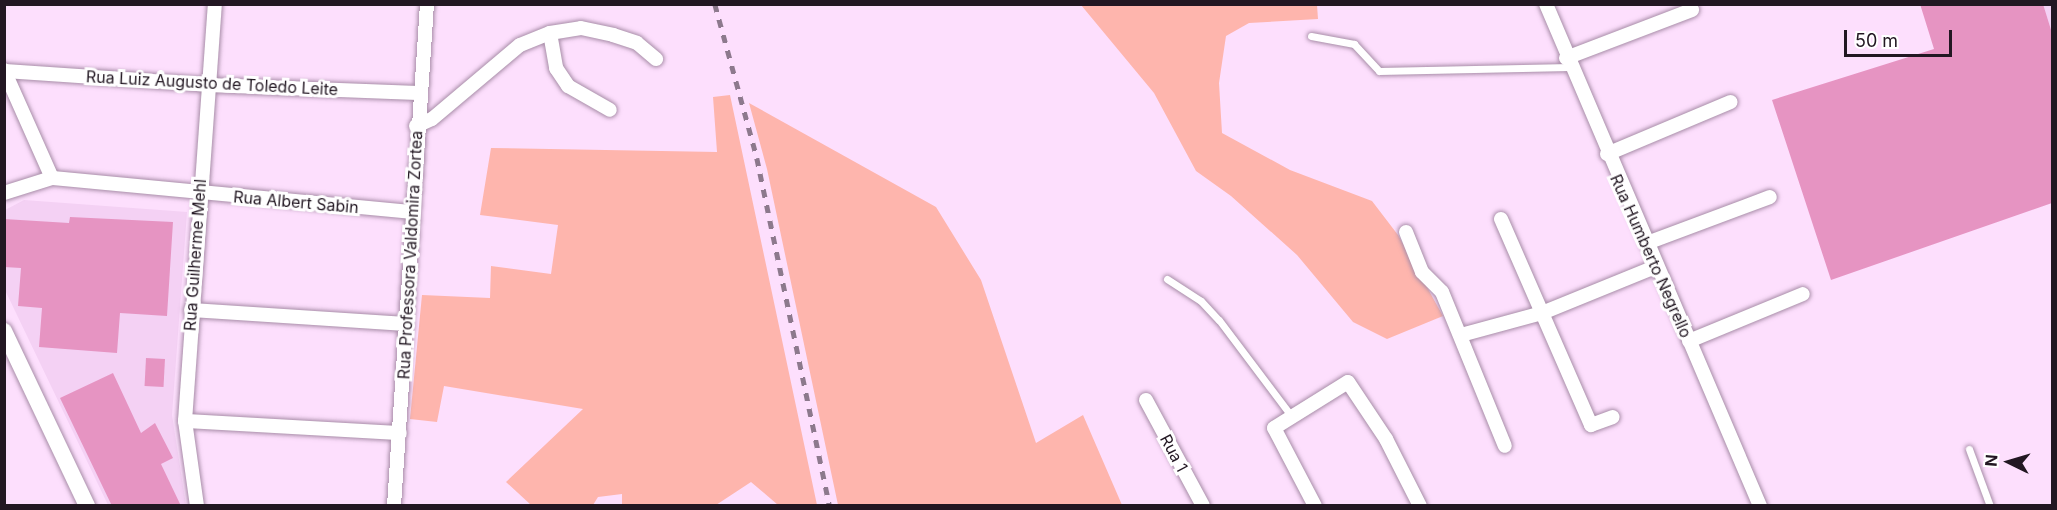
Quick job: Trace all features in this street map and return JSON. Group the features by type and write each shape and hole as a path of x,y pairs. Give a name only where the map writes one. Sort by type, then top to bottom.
{"street":[{"name":"Rua Guilherme Mehl","path":"197,506 185,421 198,193 215,4"},
{"name":"Rua Professora Valdomira Zortea","path":"394,506 407,324 418,93 427,4"},
{"name":"Rua Humberto Negrello","path":"1546,4 1568,63 1760,506"},
{"path":"1568,63 1692,10"},
{"path":"416,126 432,119 520,45 550,33 581,28 613,35 637,43 656,59"},
{"path":"550,33 556,68 568,86 610,110"},
{"name":"Rua Luiz Augusto de Toledo Leite","path":"5,70 208,85 418,93"},
{"path":"5,70 52,178"},
{"path":"1607,154 1731,102"},
{"name":"Rua Albert Sabin","path":"4,193 52,178 411,212"},
{"path":"1647,243 1770,197"},
{"path":"1501,219 1591,425 1613,417"},
{"path":"1406,232 1422,272 1442,292 1505,446"},
{"path":"1461,335 1542,313 1657,266"},
{"path":"1689,340 1803,294"},
{"path":"191,310 407,324"},
{"path":"4,331 87,506"},
{"path":"1315,506 1274,428 1348,382 1386,439 1420,506"},
{"name":"Rua 1","path":"1146,399 1203,506"},
{"path":"185,421 400,433"}],"lane":[{"path":"1311,36 1354,44 1379,71 1568,63"},
{"path":"1167,279 1201,301 1219,320 1293,417"},
{"path":"1969,449 1990,506"}],"shaded area":[{"path":"1081,5 1317,5 1318,19 1249,23 1226,36 1219,83 1222,133 1290,170 1372,201 1398,235 1443,316 1387,339 1353,322 1297,255 1231,196 1196,171 1154,93"},
{"path":"2043,5 2052,5 2052,33"},
{"path":"730,95 817,505 778,505 751,482 716,505 622,505 622,494 598,497 593,505 531,505 506,482 583,409 444,386 437,422 410,419 422,295 490,298 491,266 551,274 558,225 480,215 491,148 717,152 713,97"},
{"path":"749,103 936,207 981,280 1036,443 1083,415 1122,505 838,505 767,169"},
{"path":"24,200 187,212 172,415 186,505 108,505 5,290 5,210"}],"building":[{"path":"1920,4 2043,4 2052,33 2052,203 1831,280 1772,100 1934,49"},
{"path":"70,217 173,222 167,316 120,313 117,353 39,347 42,308 18,306 21,268 4,267 4,219 69,223"},
{"path":"146,358 165,359 164,387 145,386"},
{"path":"113,373 141,433 155,423 173,458 161,464 181,506 112,506 60,398"}],"railway":[{"path":"715,4 757,158 830,506"}]}
